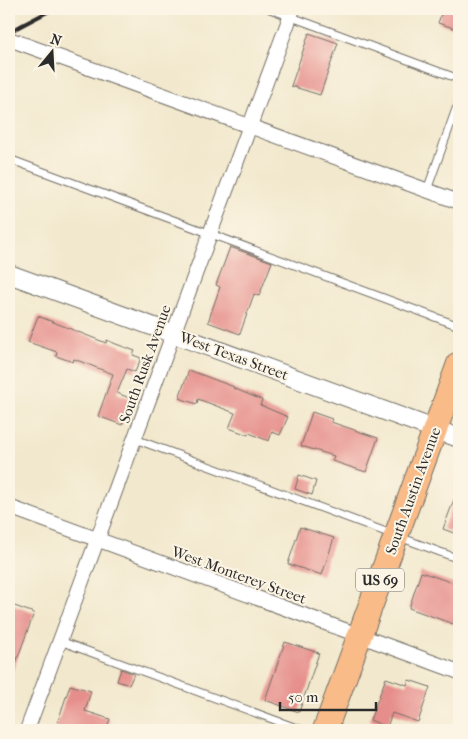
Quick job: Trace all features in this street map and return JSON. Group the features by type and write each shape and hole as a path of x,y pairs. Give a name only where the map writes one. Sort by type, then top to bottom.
{"highway":[{"name":"South Austin Avenue","path":"325,730 459,364"}],"street":[{"name":"South Rusk Avenue","path":"27,730 292,13"},
{"path":"9,39 459,202"},
{"name":"West Texas Street","path":"9,274 459,438"},
{"name":"West Monterey Street","path":"9,507 459,672"}],"lane":[{"path":"270,9 292,13 459,79"},
{"path":"427,190 458,107"},
{"path":"9,159 459,326"},
{"path":"135,439 459,559"},
{"path":"60,641 302,730"}],"building":[{"path":"443,9 459,9 457,29 438,23"},
{"path":"309,33 338,43 320,95 291,86"},
{"path":"230,247 272,262 259,296 254,294 240,334 208,322 220,287 216,285"},
{"path":"38,316 106,343 107,340 135,351 133,355 141,358 135,372 127,369 117,393 132,399 122,425 98,416 113,374 74,359 73,362 56,356 57,352 28,342"},
{"path":"189,370 262,400 260,405 288,417 280,435 272,432 269,441 249,433 248,435 229,428 235,413 198,399 197,404 179,398"},
{"path":"312,412 332,419 331,422 378,438 366,472 332,461 334,456 301,446"},
{"path":"299,475 316,481 312,495 295,489"},
{"path":"459,489 459,535 443,529"},
{"path":"300,527 334,538 322,575 288,564"},
{"path":"421,572 459,585 459,607 453,624 409,608"},
{"path":"9,604 34,613 10,679 9,679"},
{"path":"285,642 319,653 299,712 265,700"},
{"path":"121,669 134,674 129,685 117,681"},
{"path":"386,678 407,685 409,680 430,687 418,722 392,713 387,727 370,720"},
{"path":"70,685 91,691 85,711 110,719 106,730 55,730"}],"railway":[{"path":"9,32 53,9"}]}
